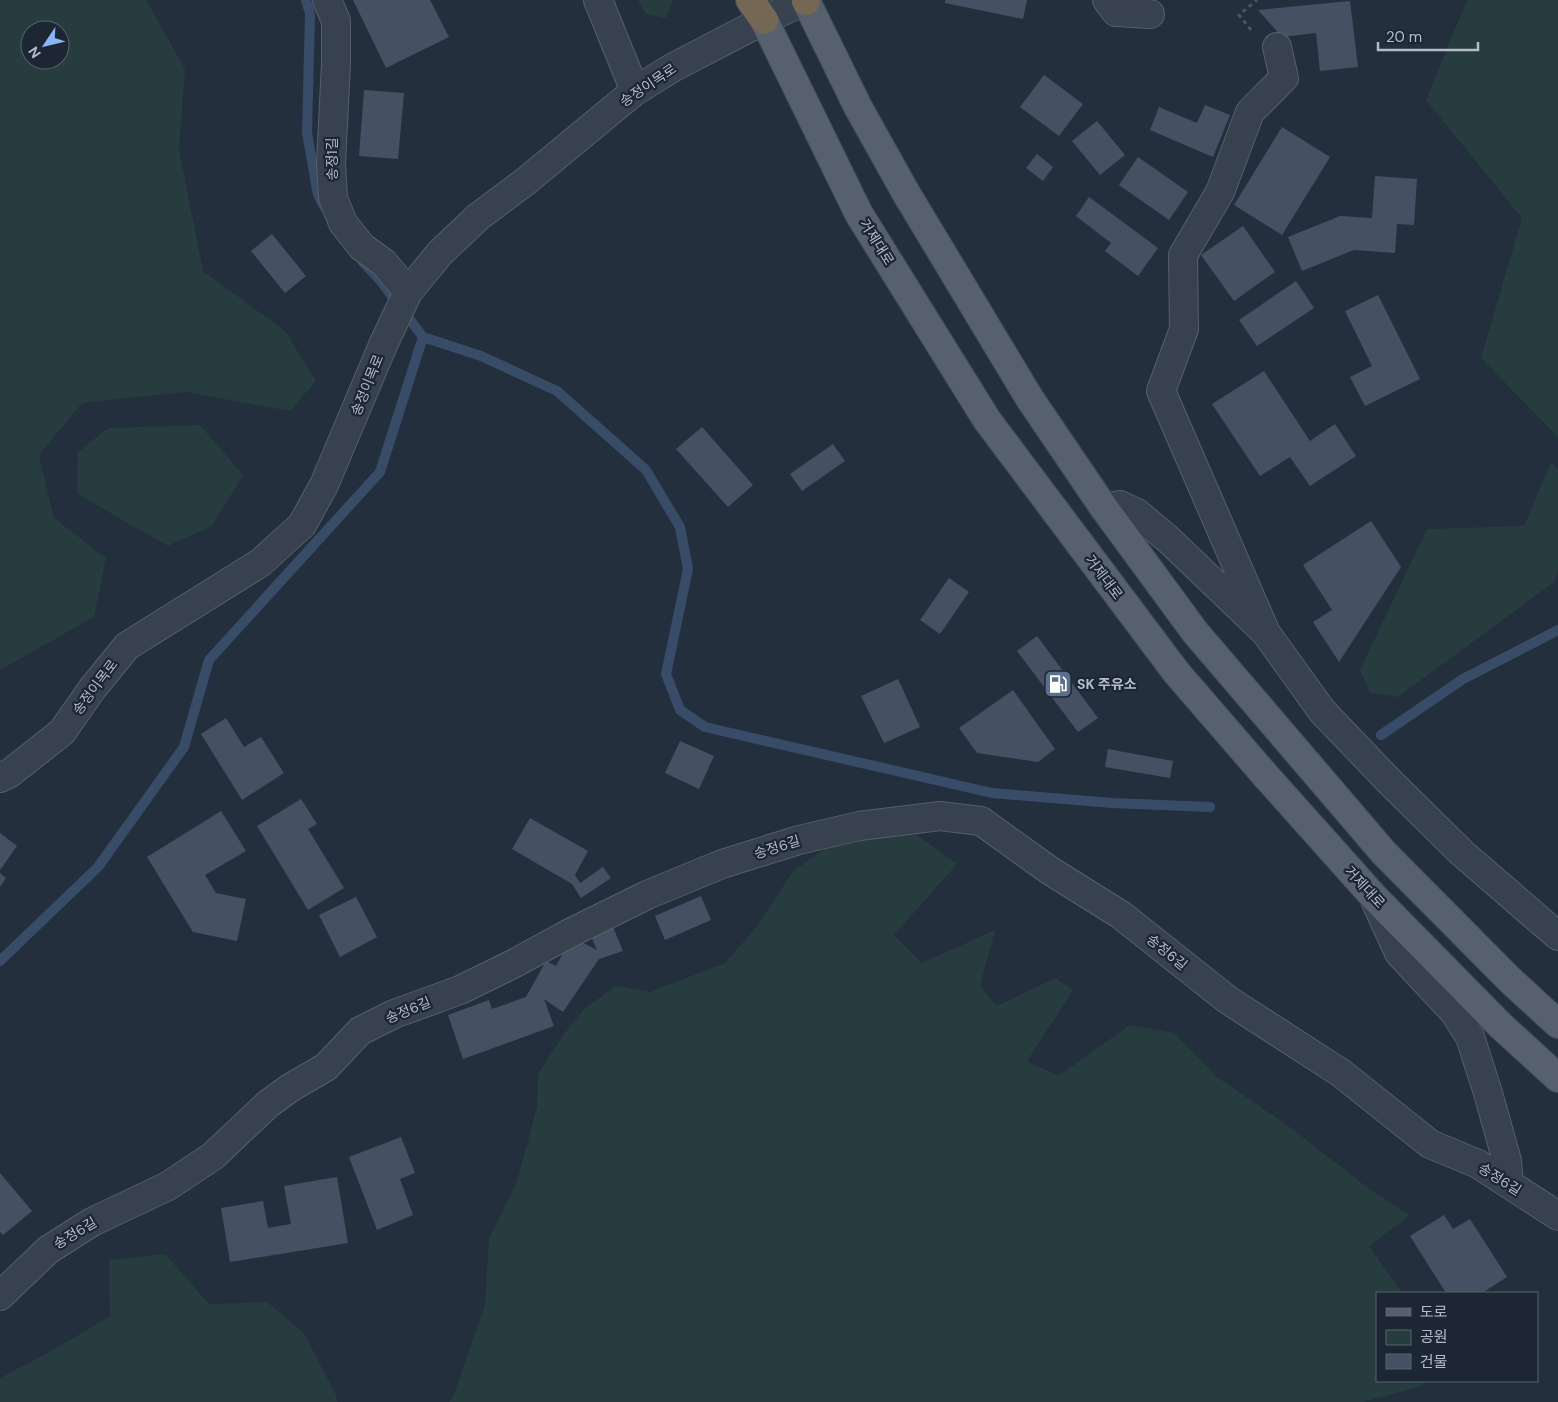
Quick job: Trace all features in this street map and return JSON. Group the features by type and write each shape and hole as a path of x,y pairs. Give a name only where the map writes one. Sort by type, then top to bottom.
{"main road":[{"path":"806,0 858,108 906,193 1030,399 1104,508 1195,632 1384,853 1510,980 1558,1024"},
{"name":"거제대로","path":"756,7 859,214 986,420 1176,672 1374,897 1500,1025 1558,1078"}],"street":[{"name":"송정1길","path":"327,0 336,21 336,64 331,163 333,198 343,223 362,247 384,262 408,292"},
{"path":"598,0 635,91"},
{"name":"송정이목로","path":"0,778 62,732 92,688 127,646 260,563 302,525 327,478 382,345 408,292 440,253 478,217 526,181 635,91 672,68 756,7 806,0"},
{"path":"1107,0 1116,12 1150,14"},
{"path":"1266,633 1161,392 1184,329 1183,255 1220,192 1250,112 1284,78 1277,47"},
{"path":"1104,508 1120,505 1137,513 1169,540 1266,633 1322,711 1390,782 1462,853 1558,936"},
{"name":"송정6길","path":"0,1296 48,1250 92,1222 168,1186 213,1156 268,1104 290,1088 326,1067 360,1032 394,1014 460,990 638,899 722,864 799,840 859,826 940,816 981,821 1049,870 1121,915 1228,1000 1342,1073 1430,1144 1478,1164 1558,1215"},
{"path":"1374,897 1399,953 1455,1013 1470,1037 1507,1161 1509,1184"}],"green space":[{"path":"0,0 146,0 185,69 179,149 203,271 285,331 316,381 290,411 186,392 82,403 39,455 54,518 106,558 94,617 0,670"},
{"path":"638,0 673,0 666,18 646,14"},
{"path":"1467,0 1558,0 1558,437 1481,358 1522,218 1426,100"},
{"path":"200,425 243,475 212,526 168,546 77,493 78,452 108,428"},
{"path":"1551,462 1558,470 1558,570 1554,582 1398,697 1370,693 1360,670 1427,529 1524,526"},
{"path":"909,829 957,864 894,935 922,963 995,930 980,986 997,1006 1055,978 1073,990 1027,1061 1058,1076 1130,1025 1174,1033 1217,1077 1287,1125 1372,1191 1410,1215 1369,1246 1401,1292 1376,1292 1376,1382 1424,1382 1422,1386 1363,1402 449,1402 453,1397 485,1305 489,1239 517,1181 537,1107 538,1074 564,1034 584,1009 616,986 650,992 725,963 758,925 793,871 833,843"},
{"path":"165,1254 209,1304 267,1302 304,1333 336,1395 337,1402 0,1402 0,1378 55,1349 110,1316 109,1260"}],"building":[{"path":"353,0 430,0 449,37 386,68"},
{"path":"945,0 1027,0 1023,19 945,3"},
{"path":"1350,1 1358,67 1320,71 1316,33 1282,37 1258,10"},
{"path":"1044,75 1083,104 1059,136 1020,107"},
{"path":"364,90 404,93 398,159 359,156"},
{"path":"1205,105 1230,115 1213,157 1150,130 1159,107 1197,123"},
{"path":"1097,121 1125,155 1100,175 1072,141"},
{"path":"1282,127 1330,157 1282,235 1234,205"},
{"path":"1037,154 1053,167 1043,181 1026,168"},
{"path":"1138,157 1188,192 1169,220 1119,185"},
{"path":"1375,176 1417,179 1414,225 1397,224 1395,253 1354,250 1302,271 1288,237 1340,216 1372,218"},
{"path":"1089,197 1158,248 1138,276 1105,251 1111,243 1076,216"},
{"path":"1243,226 1275,272 1234,301 1201,255"},
{"path":"272,234 306,276 285,293 251,251"},
{"path":"1296,281 1314,308 1257,346 1239,320"},
{"path":"1378,295 1420,379 1365,406 1350,377 1372,366 1345,311"},
{"path":"1264,371 1310,441 1335,424 1356,456 1310,486 1290,457 1260,476 1212,404"},
{"path":"702,427 753,485 728,507 676,449"},
{"path":"833,444 845,461 802,491 790,474"},
{"path":"1371,521 1401,567 1339,662 1313,622 1332,610 1303,565"},
{"path":"949,578 969,592 940,634 920,620"},
{"name":"SK 주유소","path":"1037,636 1098,718 1078,732 1017,651"},
{"path":"898,679 920,727 884,743 861,696"},
{"path":"1013,690 1055,749 1038,762 977,753 959,728"},
{"path":"226,718 244,747 261,737 284,773 242,800 201,734"},
{"path":"680,741 714,756 699,789 665,773"},
{"path":"1108,749 1173,761 1170,778 1105,767"},
{"path":"301,799 317,824 308,829 344,888 308,910 257,826"},
{"path":"221,811 246,851 205,875 216,893 246,899 237,941 193,932 147,857"},
{"path":"530,818 588,851 575,875 580,883 603,867 611,878 581,898 572,884 512,849"},
{"path":"0,833 17,846 0,870"},
{"path":"0,873 6,878 0,887"},
{"path":"701,896 711,920 665,940 655,916"},
{"path":"356,897 377,937 340,957 319,915"},
{"path":"611,922 623,951 599,959 563,1012 544,999 554,1026 463,1059 448,1015 489,1000 492,1009 526,997 546,961 556,966 572,937 597,950 589,931"},
{"path":"401,1137 415,1173 400,1179 413,1215 377,1230 349,1157"},
{"path":"0,1173 32,1211 3,1235 0,1232"},
{"path":"337,1177 348,1243 230,1262 221,1208 263,1201 268,1228 291,1224 284,1186"},
{"path":"1444,1215 1453,1229 1470,1219 1507,1277 1484,1292 1445,1292 1410,1236"}],"waterway":[{"path":"306,0 310,14 307,133 318,195 325,208"},
{"path":"362,261 379,279 423,337 481,356 557,391 646,470 680,527 688,569 666,674 680,710 705,727 992,793 1112,803 1210,807"},
{"path":"0,961 98,867 184,747 209,660 380,472 423,337"},
{"path":"1381,735 1463,679 1558,630"}],"place":[{"name":"SK 주유소","path":"1058,684"}]}
